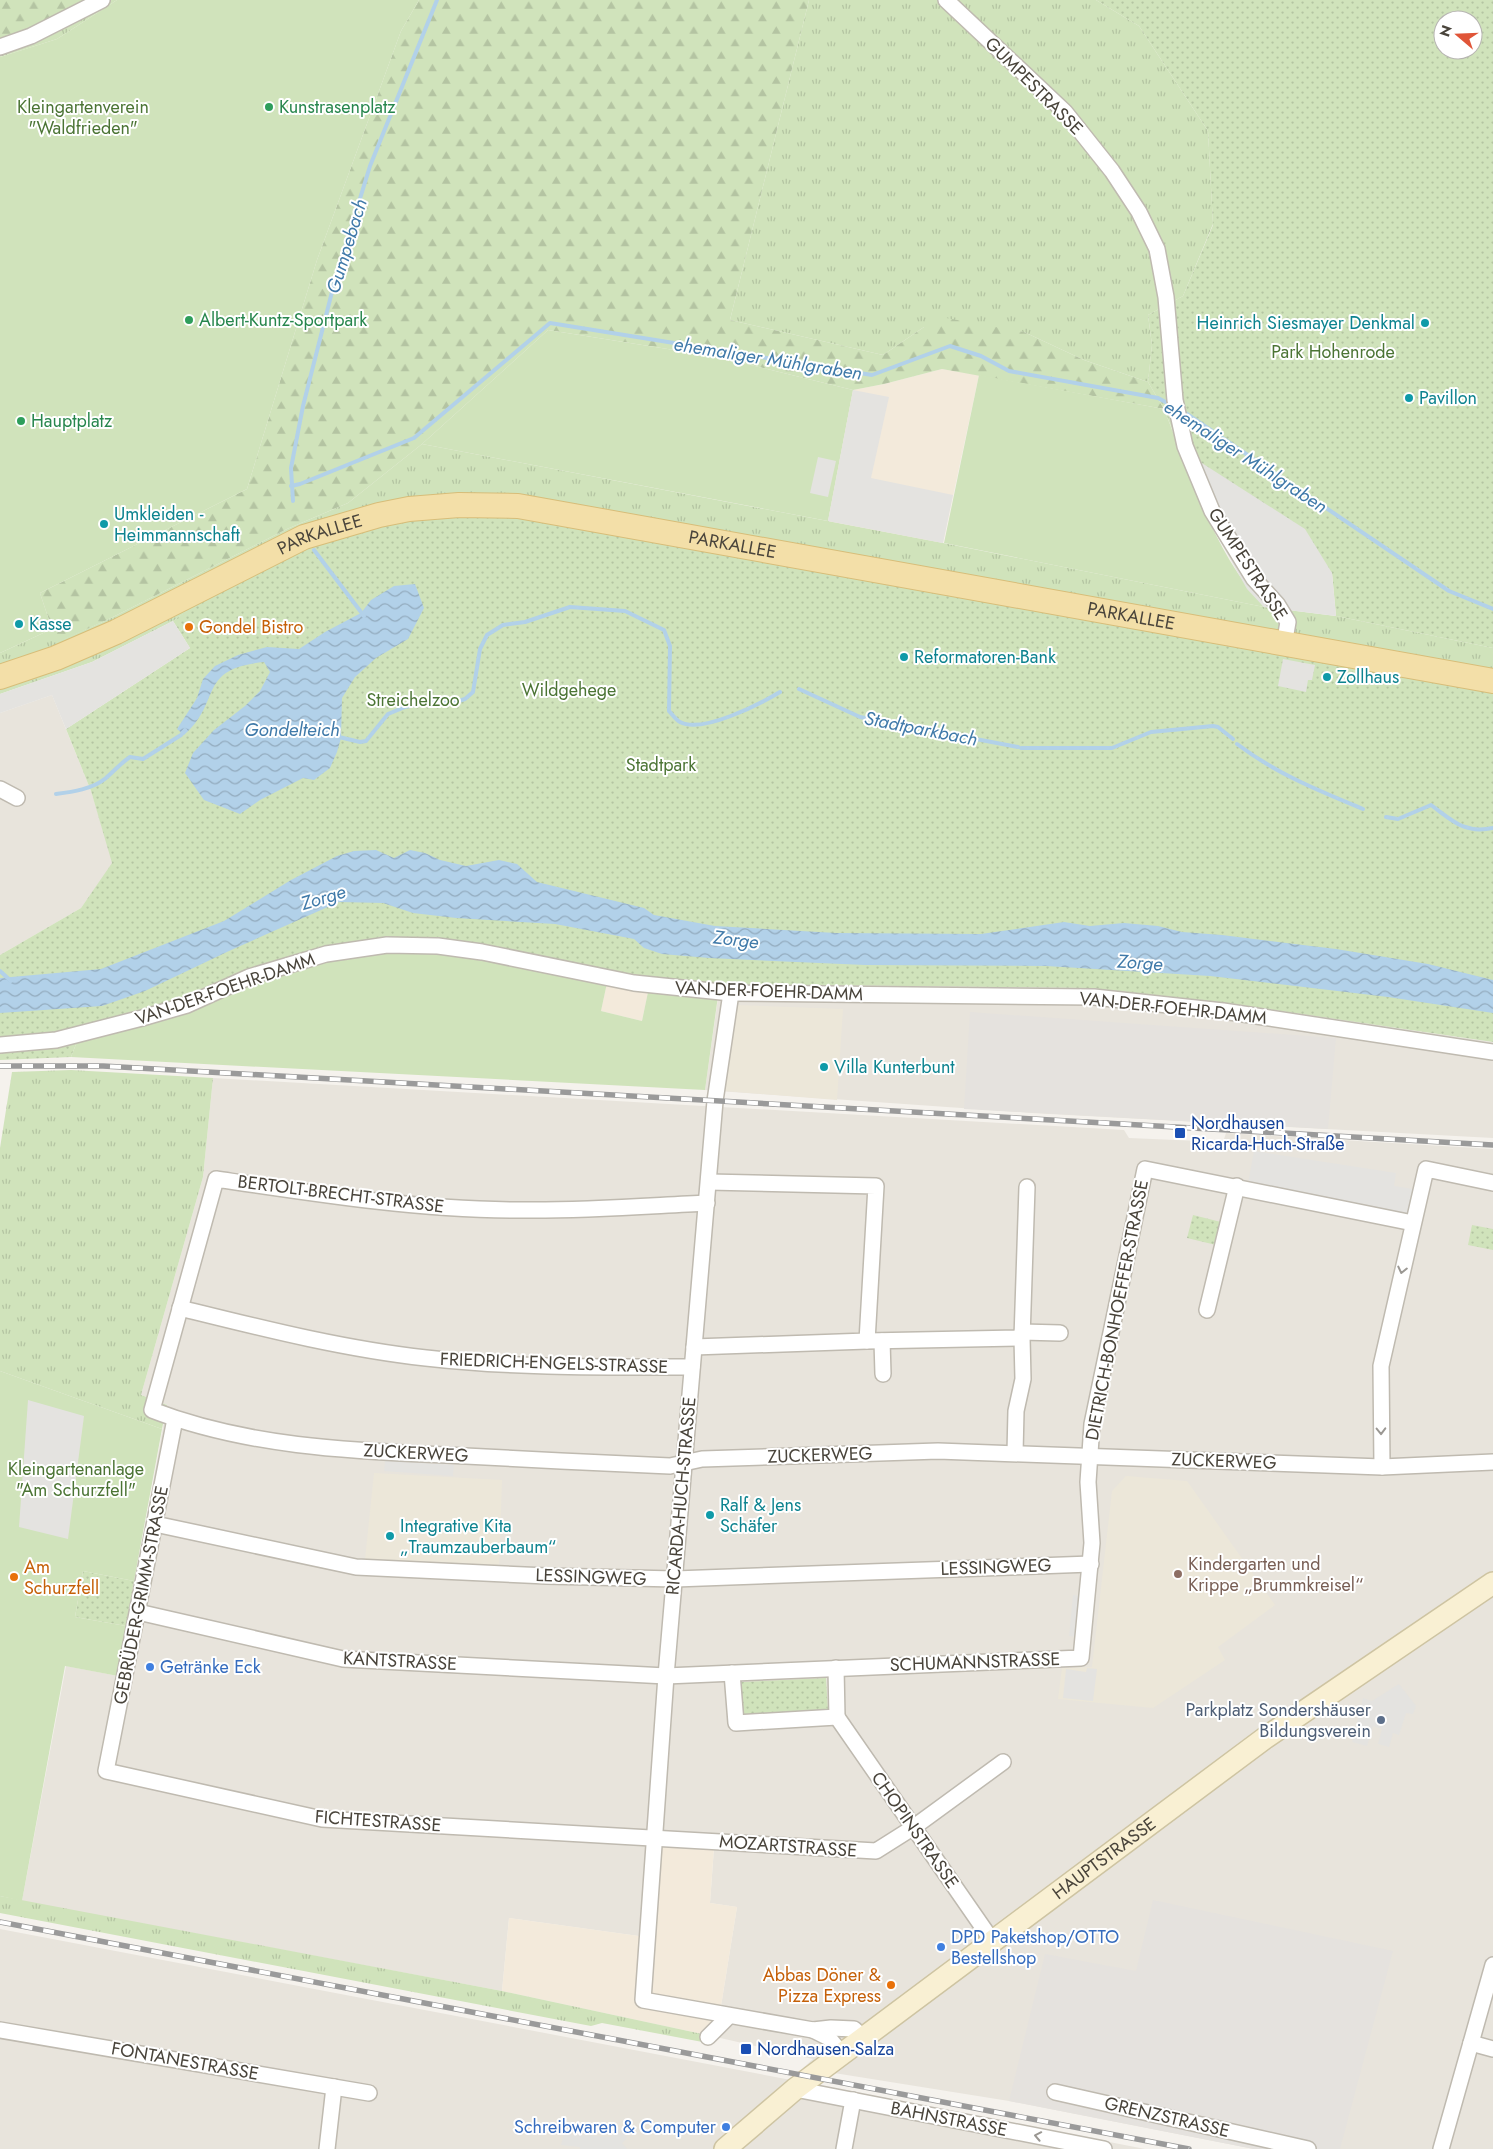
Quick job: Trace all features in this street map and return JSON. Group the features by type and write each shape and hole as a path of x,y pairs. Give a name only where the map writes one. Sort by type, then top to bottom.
{"main road":[{"name":"PARKALLEE","path":"0,677 56,658 116,632 304,537 379,514 409,509 459,505 518,506 1493,682"}],"street":[{"path":"0,47 31,36 102,0"},
{"name":"GUMPESTRASSE","path":"946,0 1065,112 1112,170 1138,212 1157,249 1166,297 1176,407 1185,446 1212,511 1254,579 1277,604 1288,622 1284,645"},
{"path":"0,789 18,798"},
{"name":"VAN-DER-FOEHR-DAMM","path":"0,1045 56,1040 187,1006 249,977 326,954 387,946 438,946 482,952 634,983 731,993 1094,997 1223,1011 1493,1052"},
{"name":"RICARDA-HUCH-STRASSE","path":"729,2016 643,2000 666,1676 715,1101 731,993"},
{"name":"DIETRICH-BONHOEFFER-STRASSE","path":"1089,1456 1092,1424 1145,1169 1237,1186 1412,1223"},
{"path":"1382,1467 1381,1366 1412,1223 1426,1169 1493,1183"},
{"name":"BERTOLT-BRECHT-STRASSE","path":"152,1410 216,1179 361,1200 440,1207 520,1210 707,1203"},
{"path":"709,1182 876,1186 875,1341 882,1374"},
{"path":"1207,1310 1237,1186"},
{"path":"1015,1453 1016,1412 1023,1379 1022,1335 1027,1187"},
{"name":"FRIEDRICH-ENGELS-STRASSE","path":"180,1308 313,1339 425,1358 484,1364 692,1366"},
{"path":"694,1347 1060,1334"},
{"name":"ZUCKERWEG","path":"152,1410 175,1419 236,1435 379,1452 670,1466 702,1460 938,1451 1382,1467 1493,1462"},
{"name":"GEBRÜDER-GRIMM-STRASSE","path":"106,1771 175,1419"},
{"name":"SCHUMANNSTRASSE","path":"666,1676 1082,1658 1092,1543 1088,1482 1089,1456"},
{"name":"LESSINGWEG","path":"155,1524 356,1567 547,1576 675,1579 1091,1564"},
{"name":"HAUPTSTRASSE","path":"725,2149 795,2089 1265,1738 1493,1583"},
{"name":"KANTSTRASSE","path":"138,1612 343,1659 666,1676"},
{"path":"732,1673 736,1722 837,1717 836,1668"},
{"name":"CHOPINSTRASSE","path":"837,1717 993,1942"},
{"name":"MOZARTSTRASSE","path":"655,1838 876,1851 914,1827 1003,1762"},
{"name":"FICHTESTRASSE","path":"106,1771 322,1820 655,1838"},
{"path":"1441,2149 1493,1965"},
{"path":"708,2037 729,2016 813,2030 831,2028 854,2029 864,2038"},
{"name":"FONTANESTRASSE","path":"0,2030 370,2093"},
{"path":"813,2030 828,2038 842,2054"},
{"path":"1471,2043 1493,2048"},
{"path":"328,2149 334,2087"},
{"name":"BAHNSTRASSE","path":"795,2089 1104,2149"},
{"name":"GRENZSTRASSE","path":"1055,2092 1308,2149"},
{"path":"844,2149 853,2100"}],"shaded area":[{"path":"942,369 979,375 943,543 828,521 853,390"},
{"path":"853,390 889,397 871,478 953,495 943,543 828,521"},
{"path":"1180,449 1305,529 1332,573 1336,616 1264,607 1247,589 1206,516"},
{"path":"818,457 836,461 828,497 810,493"},
{"path":"173,621 190,648 66,729 52,695 0,713 0,694 92,662"},
{"path":"1283,659 1315,665 1312,680 1308,680 1306,692 1278,686"},
{"path":"52,695 91,791 113,863 81,908 0,955 0,713"},
{"path":"607,983 648,992 642,1021 601,1011"},
{"path":"720,984 1090,988 1219,1002 1493,1042 1493,1138 1032,1113 705,1090"},
{"path":"736,1005 843,1009 837,1100 725,1091"},
{"path":"970,1012 1336,1038 1328,1129 964,1109"},
{"path":"213,1078 1124,1130 1129,1138 1223,1142 1226,1133 1493,1149 1493,2149 1254,2149 1009,2101 803,2068 813,2059 716,2037 737,1907 710,1903 714,1848 653,1938 509,1918 502,1991 22,1901 66,1666 118,1676 167,1405 141,1395 203,1177"},
{"path":"1254,1151 1396,1173 1394,1186 1413,1189 1406,1215 1248,1183"},
{"path":"28,1400 84,1416 68,1539 19,1527"},
{"path":"385,1461 454,1465 453,1476 384,1471"},
{"path":"374,1473 502,1480 499,1567 365,1560"},
{"name":"Kindergarten und Krippe „Brummkreisel“","path":"1126,1476 1187,1481 1275,1605 1218,1647 1225,1660 1153,1708 1058,1699 1062,1668 1092,1667 1112,1491"},
{"path":"1073,1595 1083,1596 1079,1637 1069,1636"},
{"path":"1087,1668 1097,1669 1093,1701 1063,1698 1066,1669 1086,1672"},
{"name":"Parkplatz Sondershäuser Bildungsverein","path":"1399,1684 1416,1706 1413,1714 1406,1713 1399,1735 1393,1733 1389,1747 1378,1744 1382,1729 1373,1726 1367,1746 1352,1742 1363,1698 1372,1701"},
{"path":"661,1844 714,1847 710,1903 737,1907 716,2037 502,1991 509,1918 653,1938"},
{"path":"1153,1900 1393,1951 1340,2149 1254,2149 1009,2101 1045,1954 1136,1971"},
{"path":"0,1929 791,2080 1145,2149 0,2149"},
{"path":"613,2129 621,2129 627,2138 622,2143 627,2149 580,2149 580,2147 561,2145 564,2134 611,2137"}],"green space":[{"path":"0,0 86,0 44,22 0,39"},
{"path":"86,0 117,0 57,39 0,57 0,39 44,22"},
{"name":"Albert-Kuntz-Sportpark","path":"117,0 419,0 401,31 317,260 247,489 40,593 52,629 0,653 0,57 57,39"},
{"path":"419,0 809,0 730,320 883,355 924,327 946,318 1024,332 1084,360 1148,382 1164,409 942,369 853,390 718,357 548,330 422,444 348,503 287,529 107,620 58,642 40,593 247,489 317,260 401,31"},
{"path":"809,0 1096,0 1139,26 1208,131 1213,224 1183,296 1148,315 1152,345 1148,382 1084,360 1024,332 924,327 883,355 730,320"},
{"name":"Park Hohenrode","path":"1096,0 1493,0 1493,648 1336,616 1332,573 1180,449 1164,409 1148,382 1152,345 1148,315 1183,296 1213,225 1208,131 1139,26"},
{"path":"548,330 718,357 853,390 828,521 422,444"},
{"path":"979,375 1164,409 1205,513 1231,562 1246,585 1264,607 944,543"},
{"path":"422,444 943,543 1264,607 1336,616 1493,648 1493,688 248,570 173,621 92,662 0,694 0,653 52,629 59,641 107,620 287,529 348,503"},
{"name":"Stadtpark","path":"427,515 554,519 1493,688 1493,1042 1219,1002 1090,988 720,984 718,996 648,992 484,956 78,1039 71,1057 0,1060 0,955 81,908 112,863 91,791 66,729 190,648 173,621 229,581 292,551 359,531"},
{"path":"383,949 456,953 607,983 601,1011 642,1021 648,992 718,996 705,1090 71,1057 78,1039 251,980 321,959"},
{"path":"71,1070 213,1078 203,1177 141,1395 167,1405 162,1429 0,1371 0,1148 12,1072"},
{"path":"1193,1215 1221,1222 1216,1245 1187,1238"},
{"path":"1472,1225 1493,1229 1493,1250 1468,1245"},
{"name":"Kleingartenanlage \"Am Schurzfell\"","path":"0,1371 162,1429 134,1581 83,1571 75,1617 126,1626 118,1676 65,1666 22,1901 0,1896"},
{"path":"83,1571 134,1581 126,1626 75,1617"},
{"path":"826,1678 828,1710 742,1716 740,1682"},
{"path":"0,1896 502,1991 716,2037 713,2044 602,2023 591,2026 0,1913"}],"water":[{"name":"Gondelteich","path":"415,584 424,608 408,639 376,658 355,677 342,698 341,738 330,768 314,780 303,778 260,800 240,814 204,800 185,773 193,753 214,730 245,706 260,691 270,672 264,662 243,666 228,672 219,679 196,722 184,735 177,729 197,698 203,679 215,666 238,655 267,647 299,649 325,632 361,613 371,600 394,586"},
{"name":"Zorge","path":"376,850 394,858 410,850 466,866 499,860 517,864 537,882 644,908 654,915 715,926 836,933 981,934 1064,922 1090,926 1124,923 1158,926 1182,932 1336,949 1428,964 1493,980 1493,1013 1388,997 1210,976 1046,966 865,965 662,954 644,948 634,939 555,924 456,918 413,913 383,903 339,902 145,991 102,1006 0,1013 0,978 101,969 224,921 291,880 337,856 354,851"}],"waterway":[{"name":"Gumpebach","path":"293,501 291,468 303,406 335,280 370,166 437,0"},
{"name":"ehemaliger Mühlgraben","path":"291,486 414,438 550,323 872,375 950,346 981,356 1009,371 1158,398 1171,405"},
{"name":"ehemaliger Mühlgraben","path":"1181,410 1449,591 1493,609"},
{"name":"Gumpebach","path":"314,550 364,616"},
{"name":"Stadtparkbach","path":"339,737 360,742 366,741 388,714 405,707 429,702 452,703 465,699 473,692 480,649 487,635 503,625 525,622 570,607 625,611 664,630 670,646 669,711 680,722 690,725 716,721 745,710 780,692"},
{"name":"Stadtparkbach","path":"799,689 860,717 1018,747"},
{"name":"Stadtparkbach","path":"1021,748 1112,748 1151,732 1213,726 1218,727 1233,739"},
{"name":"Stadtparkbach","path":"56,794 95,785 130,757 143,759 181,735 185,730"},
{"name":"Stadtparkbach","path":"1237,744 1282,773 1363,809"},
{"name":"Stadtparkbach","path":"1386,817 1398,819 1431,805 1466,828 1493,828"},
{"path":"0,971 11,981"}],"railway":[{"path":"0,1066 103,1066 1493,1145"},
{"path":"0,1922 1189,2149"}],"place":[{"name":"Kunstrasenplatz","path":"269,107"},
{"name":"Albert-Kuntz-Sportpark","path":"189,320"},
{"name":"Heinrich Siesmayer Denkmal","path":"1425,323"},
{"name":"Pavillon","path":"1409,398"},
{"name":"Hauptplatz","path":"21,421"},
{"name":"Umkleiden - Heimmannschaft","path":"104,524"},
{"name":"Kasse","path":"19,624"},
{"name":"Gondel Bistro","path":"189,627"},
{"name":"Reformatoren-Bank","path":"904,657"},
{"name":"Zollhaus","path":"1327,677"},
{"name":"Villa Kunterbunt","path":"824,1067"},
{"name":"Nordhausen Ricarda-Huch-Straße","path":"1180,1133"},
{"name":"Ralf & Jens Schäfer","path":"710,1515"},
{"name":"Integrative Kita „Traumzauberbaum“","path":"390,1536"},
{"name":"Kindergarten und Krippe „Brummkreisel“","path":"1178,1574"},
{"name":"Am Schurzfell","path":"14,1577"},
{"name":"Getränke Eck","path":"150,1667"},
{"name":"Parkplatz Sondershäuser Bildungsverein","path":"1381,1720"},
{"name":"DPD Paketshop/OTTO Bestellshop","path":"941,1947"},
{"name":"Abbas Döner & Pizza Express","path":"891,1985"},
{"name":"Nordhausen-Salza","path":"746,2049"},
{"name":"Schreibwaren & Computer","path":"726,2127"}],"park label":[{"name":"Kleingartenverein \"Waldfrieden\"","path":"83,117"},
{"name":"Wildgehege","path":"569,690"},
{"name":"Streichelzoo","path":"413,700"}]}
